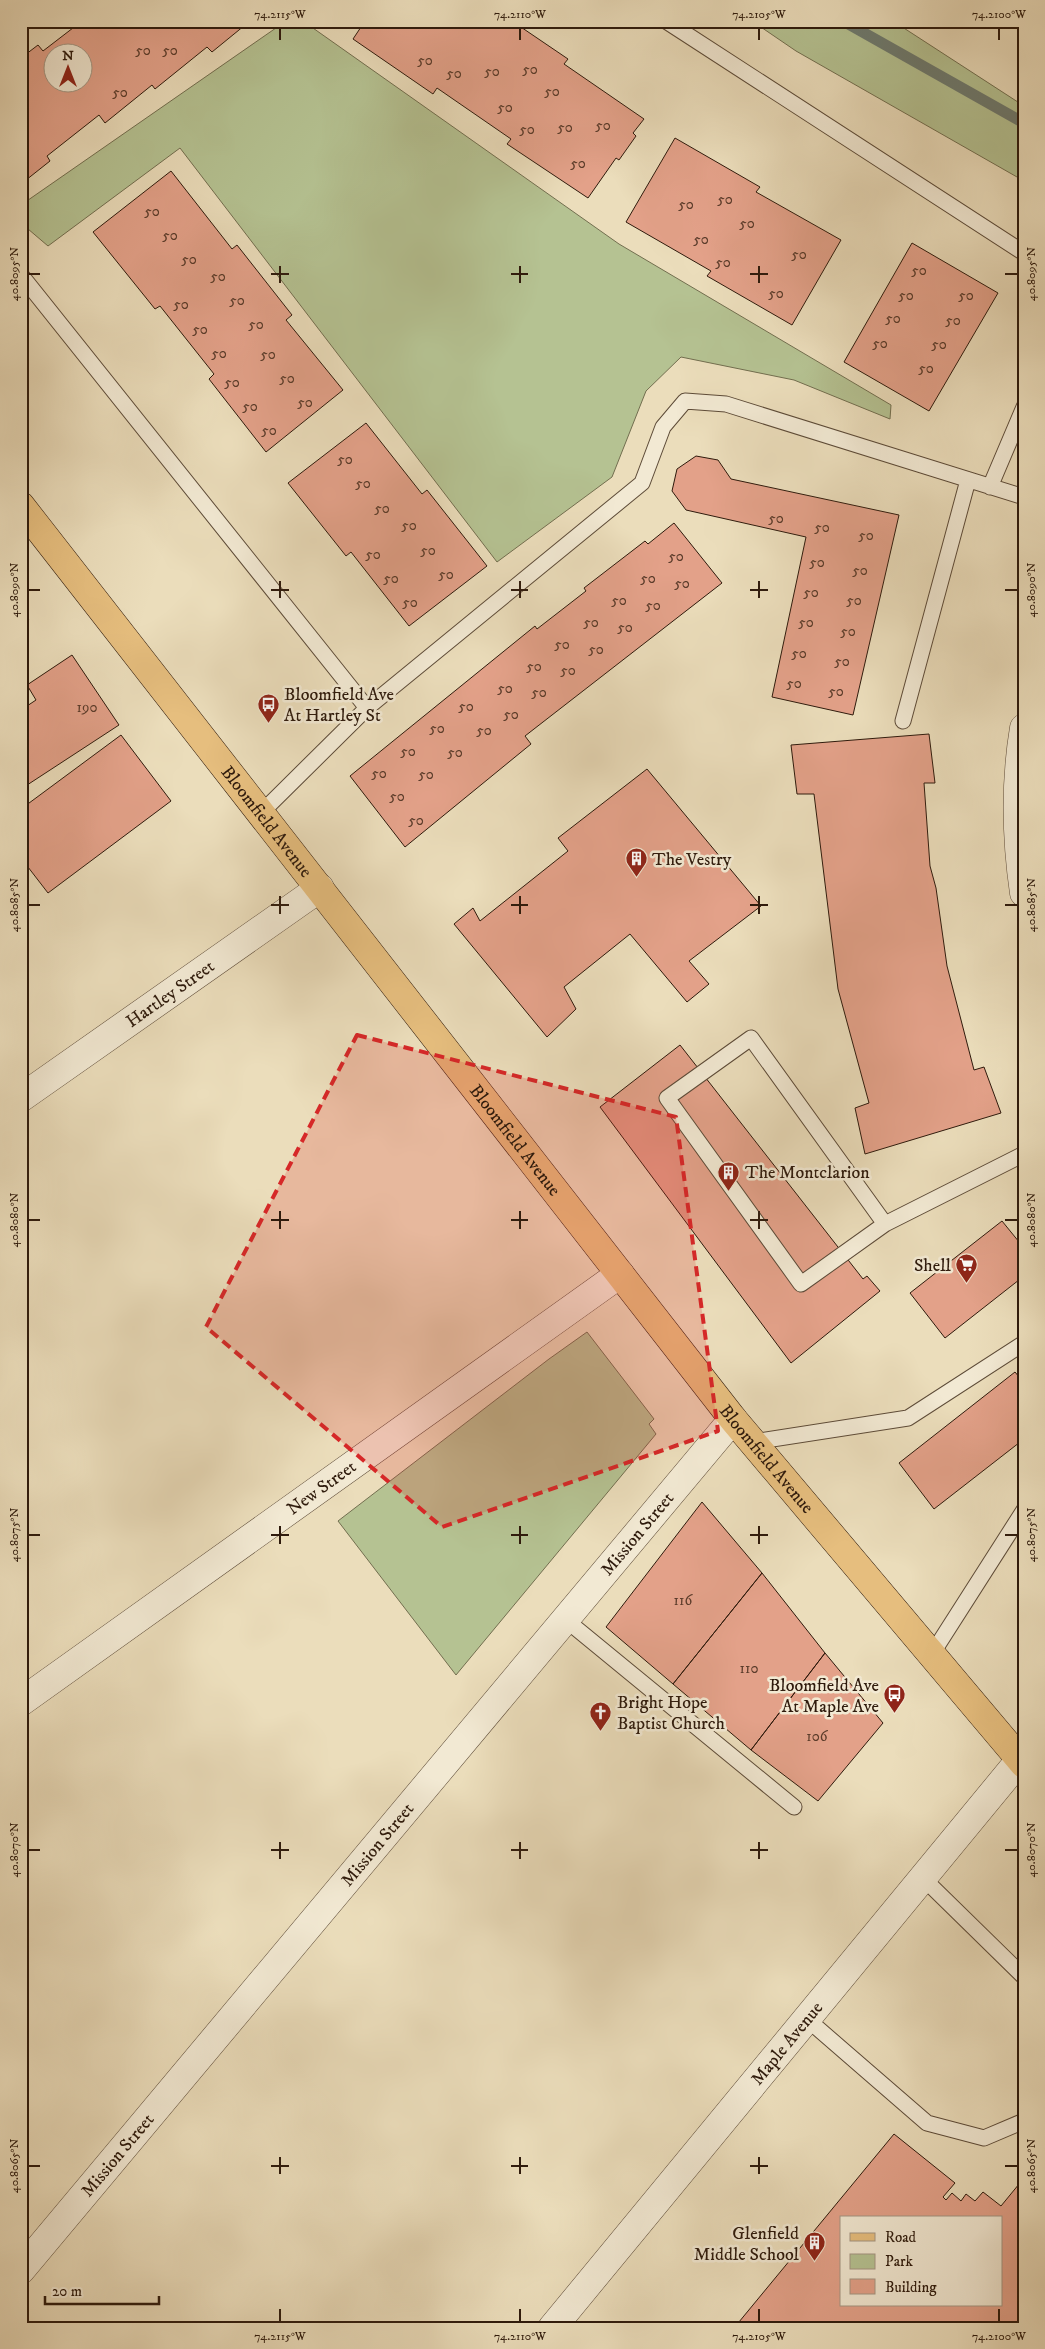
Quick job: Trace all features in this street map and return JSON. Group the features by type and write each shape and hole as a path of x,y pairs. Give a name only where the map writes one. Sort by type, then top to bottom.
{"main road":[{"name":"Bloomfield Avenue","path":"21,506 733,1419 1023,1760"}],"street":[{"path":"1024,728 1018,801 1018,856 1024,893"},
{"name":"Hartley Street","path":"21,1098 320,888"},
{"name":"New Street","path":"21,1702 620,1274"},
{"name":"Mission Street","path":"21,2270 733,1419"},
{"name":"Maple Avenue","path":"552,2328 923,1878 1023,1760"}],"lane":[{"path":"666,21 1024,253"},
{"path":"21,275 367,708"},
{"path":"261,813 367,708 642,483 663,427 685,401 726,404 1024,497"},
{"path":"990,487 1024,407"},
{"path":"903,721 968,480"},
{"path":"885,1224 752,1038 667,1098 801,1284 885,1224 1024,1154"},
{"path":"753,1442 908,1418 1024,1343"},
{"path":"932,1654 1024,1510"},
{"path":"566,1620 794,1807"},
{"path":"923,1878 1024,1977"},
{"path":"807,2019 927,2123 984,2138 1024,2121"}],"highlighted area":[{"path":"357,1035 676,1117 718,1431 442,1527 206,1327"}],"green space":[{"path":"286,21 303,21 619,244 891,405 890,419 794,380 681,357 646,391 612,477 497,562 180,148 48,246 21,223 21,205"},
{"path":"752,21 893,21 1024,106 1024,181 796,51"},
{"path":"587,1332 654,1419 649,1424 656,1434 456,1675 338,1521"}],"building":[{"path":"82,21 250,21 212,52 207,47 155,89 152,85 105,123 99,115 47,156 50,161 21,184 21,58 38,45 42,50 42,92 92,92 92,42 55,42"},
{"path":"365,21 512,21 568,59 564,64 644,119 633,133 636,136 619,160 616,158 588,198 507,144 511,139 437,88 433,94 353,39"},
{"path":"675,138 760,187 756,192 841,240 792,325 707,276 711,271 626,222"},
{"path":"171,171 232,249 237,245 292,315 286,320 343,390 266,452 209,379 214,374 160,306 155,309 93,232"},
{"path":"912,243 998,293 929,411 844,362"},
{"path":"366,423 422,494 427,490 487,566 409,626 351,552 346,556 288,483"},
{"path":"696,456 718,460 731,479 899,515 853,715 772,697 806,537 686,510 672,491 677,469"},
{"path":"674,523 722,583 525,736 531,744 405,847 350,776 535,626 537,629 586,591 584,588 645,541 648,544"},
{"path":"21,611 29,620 21,626"},
{"path":"72,655 119,725 21,789 21,710 36,700 27,685"},
{"path":"929,734 935,783 924,783 930,866 936,888 947,966 974,1070 984,1067 1001,1113 865,1154 855,1108 869,1103 838,989 814,794 797,794 791,745"},
{"path":"121,735 171,801 48,893 21,858 21,809"},
{"name":"The Vestry","path":"647,769 761,906 689,961 709,984 687,1002 630,934 564,987 576,1009 547,1037 454,924 473,908 480,921 568,851 558,838"},
{"name":"The Montclarion","path":"680,1045 863,1279 867,1276 880,1291 791,1363 600,1107"},
{"name":"Shell","path":"1002,1221 1024,1248 1024,1276 945,1338 910,1293"},
{"path":"1015,1372 1024,1383 1024,1439 934,1509 899,1463"},
{"path":"702,1502 762,1573 673,1684 606,1627"},
{"path":"762,1573 825,1653 751,1750 673,1684"},
{"path":"825,1653 883,1723 818,1801 751,1750"},
{"name":"Glenfield Middle School","path":"894,2134 955,2183 943,2197 946,2200 952,2193 961,2201 966,2194 975,2201 983,2192 1001,2206 1024,2178 1024,2328 734,2328"}],"waterway":[{"path":"843,21 1024,123"}],"place":[{"name":"Bloomfield Ave At Hartley St","path":"268,723"},
{"name":"The Vestry","path":"636,878"},
{"name":"The Montclarion","path":"729,1191"},
{"name":"Shell","path":"967,1284"},
{"name":"Bloomfield Ave At Maple Ave","path":"895,1714"},
{"name":"Bright Hope Baptist Church","path":"601,1731"},
{"name":"Glenfield Middle School","path":"815,2262"}]}
